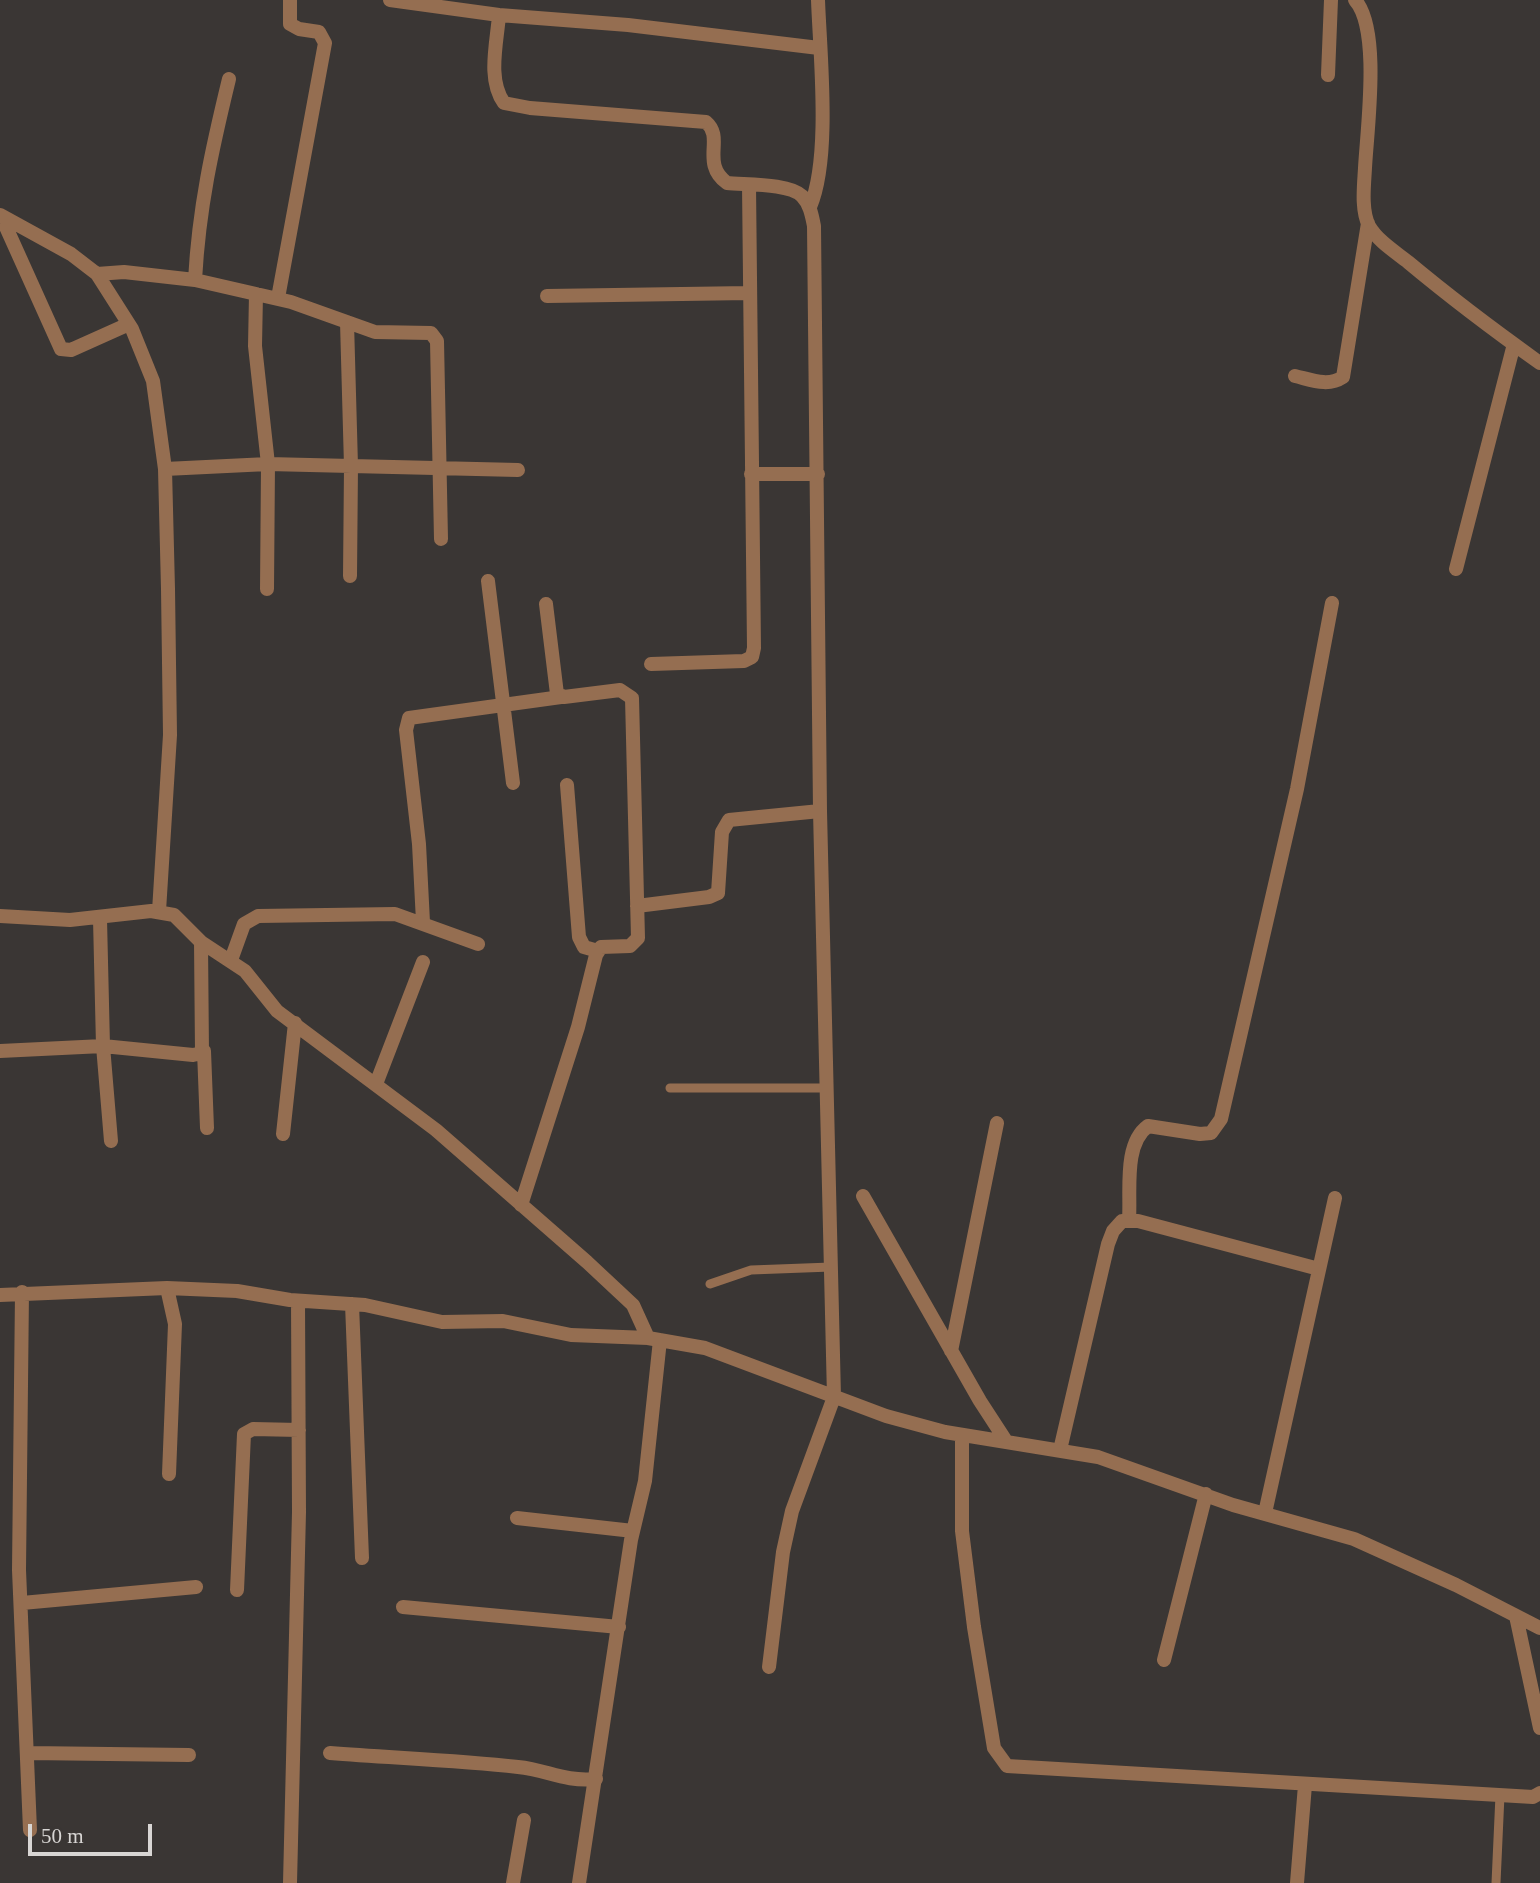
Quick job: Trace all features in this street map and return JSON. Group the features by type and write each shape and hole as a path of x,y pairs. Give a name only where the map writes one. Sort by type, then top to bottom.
{"street":[{"path":"278,298 325,43 319,32 299,29 290,24 290,0"},
{"path":"390,0 499,15 628,25 819,48"},
{"path":"810,207 818,177 818,0"},
{"path":"1328,75 1331,0"},
{"path":"1295,376 1325,383 1335,382 1343,377 1368,223 1364,184 1370,75 1366,21 1355,0"},
{"path":"499,15 494,78 497,93 504,103 530,108 706,121 714,133 712,158 718,177 727,183 791,189 802,195 810,207 816,241 820,811 834,1397 799,1488 787,1532 769,1667"},
{"path":"195,280 205,177 229,79"},
{"path":"651,664 744,661 752,657 754,648 749,185"},
{"path":"1368,223 1385,244 1540,363"},
{"path":"4,224 71,254 97,274 129,324 153,381 165,469 170,735 159,911"},
{"path":"4,224 61,349 71,350 129,324"},
{"path":"97,274 124,272 195,280 278,298 387,334 426,331 435,335 442,539"},
{"path":"547,296 749,293"},
{"path":"256,294 255,346 268,464 267,589"},
{"path":"347,322 351,466 350,576"},
{"path":"1456,569 1514,344"},
{"path":"165,469 268,464 518,470"},
{"path":"751,474 818,474"},
{"path":"488,581 513,783"},
{"path":"1129,1220 1132,1161 1135,1141 1141,1132 1148,1126 1200,1134 1211,1133 1222,1119 1297,789 1332,603"},
{"path":"546,604 556,691 561,697"},
{"path":"423,922 406,723 419,715 620,690 632,698 638,938 634,945 605,946 598,951 578,1027 520,1205"},
{"path":"567,785 579,937 584,947 598,951"},
{"path":"637,906 709,897 718,892 722,832 729,820 820,811"},
{"path":"0,916 100,919 159,911 182,920 201,942 231,960 277,1011 444,1137 634,1306 654,1339 645,1481 633,1531 579,1883"},
{"path":"231,960 244,924 258,916 380,912 423,922 478,944"},
{"path":"100,919 103,1046 111,1141"},
{"path":"201,942 207,1128"},
{"path":"376,1084 423,962"},
{"path":"283,1134 295,1023"},
{"path":"0,1051 103,1046 193,1055 204,1051"},
{"path":"951,1351 997,1123"},
{"path":"863,1196 951,1351 1006,1441"},
{"path":"1265,1513 1335,1198"},
{"path":"1060,1450 1108,1244 1113,1231 1122,1221 1129,1220 1319,1269"},
{"path":"167,1288 175,1324 169,1474"},
{"path":"0,1295 167,1288 237,1291 298,1301 352,1304 442,1322 503,1321 571,1335 654,1339 705,1348 886,1416 968,1435 1098,1457 1265,1513 1354,1539 1456,1585 1540,1628"},
{"path":"22,1292 19,1570 29,1753 30,1830"},
{"path":"290,1883 296,1693 298,1301"},
{"path":"352,1304 362,1558"},
{"path":"237,1590 244,1434 253,1429 299,1430"},
{"path":"968,1435 962,1531 994,1748 1007,1766 1500,1796 1533,1797 1540,1793"},
{"path":"1164,1660 1206,1494"},
{"path":"517,1518 633,1531"},
{"path":"22,1602 196,1587"},
{"path":"402,1607 619,1627"},
{"path":"1516,1616 1540,1728"},
{"path":"29,1753 189,1755"},
{"path":"330,1754 506,1765 538,1770 568,1780 596,1780"},
{"path":"1297,1883 1305,1785"},
{"path":"513,1883 524,1821"}],"lane":[{"path":"670,1088 827,1088"},
{"path":"710,1284 751,1270 831,1267"},
{"path":"1496,1883 1500,1796"}]}
